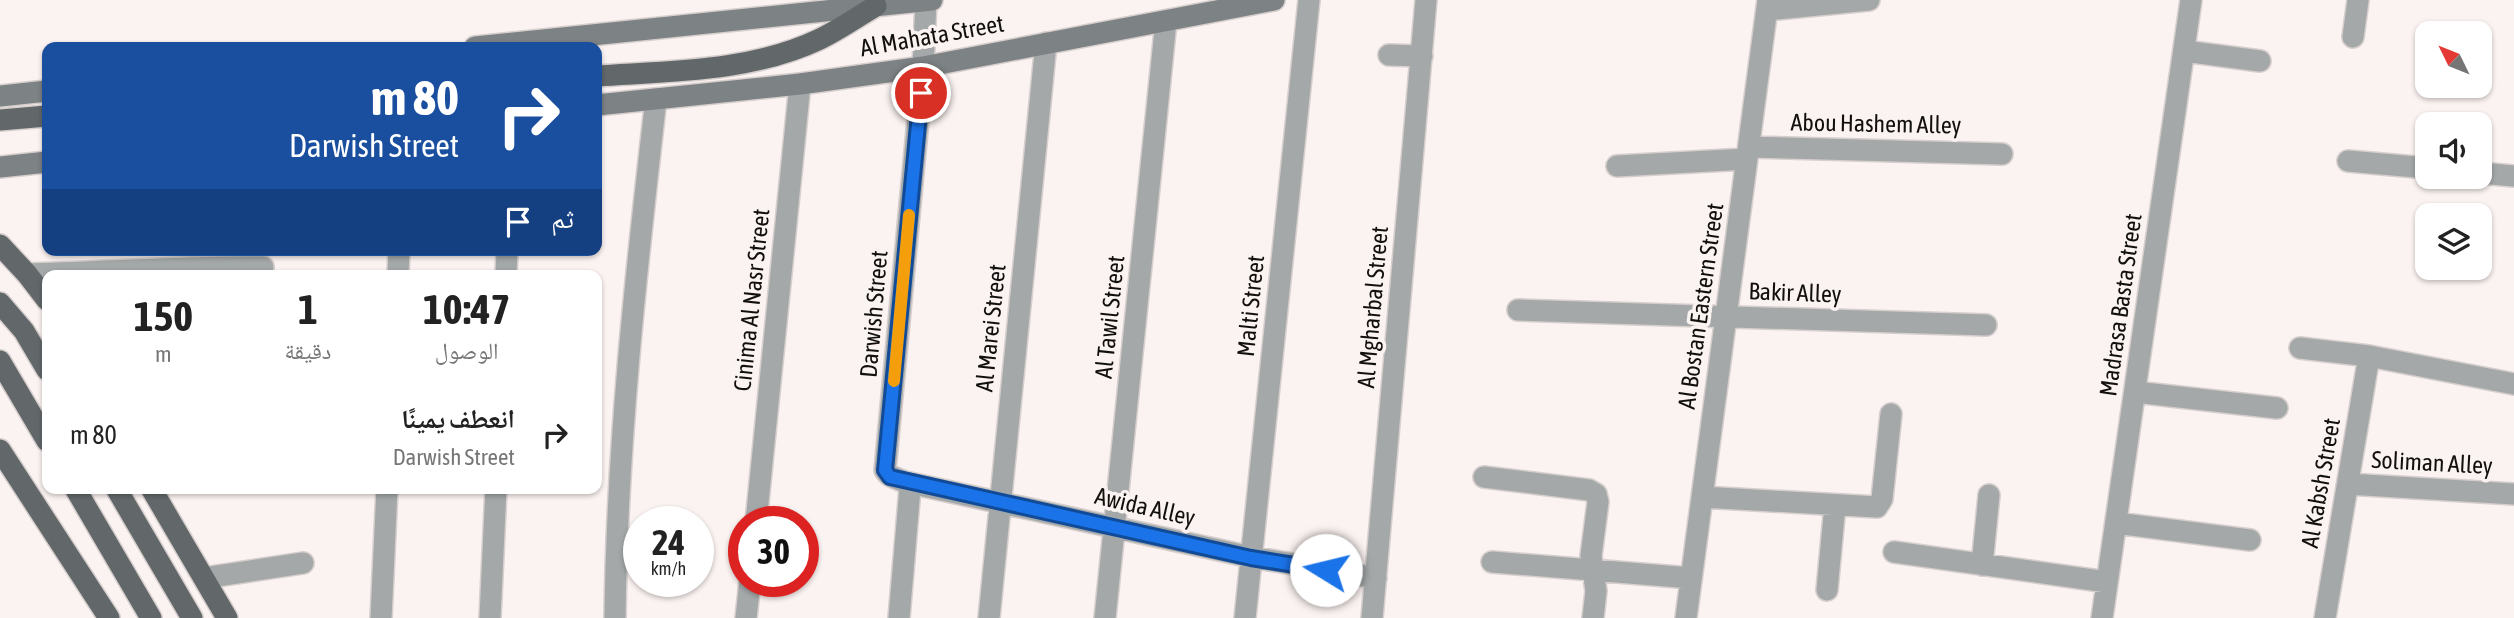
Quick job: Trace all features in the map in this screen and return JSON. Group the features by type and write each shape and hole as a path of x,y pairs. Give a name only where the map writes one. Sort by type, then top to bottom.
{"main road":[{"path":"602,76 713,67 757,59 820,39 876,6"},
{"path":"0,120 37,117"},
{"path":"0,245 42,294"},
{"path":"0,303 24,331 42,362"},
{"path":"0,361 42,432"},
{"path":"0,450 109,618"},
{"path":"79,494 151,618"},
{"path":"120,494 192,618"},
{"path":"155,494 228,618"}],"street":[{"name":"Al Mahata Street","path":"524,42 932,0"},
{"name":"Al Mahata Street","path":"602,104 800,84 923,67 1273,0"},
{"name":"Malti Street","path":"1245,618 1308,0"},
{"name":"Al Mgharbal Street","path":"1372,618 1426,0"},
{"path":"1767,5 1869,0"},
{"name":"Madrasa Basta Street","path":"2102,618 2191,0"},
{"path":"2353,37 2358,0"},
{"name":"Darwish Street","path":"905,482 890,477 885,470 923,67 926,1"},
{"name":"Al Bostan Eastern Street","path":"1686,618 1767,5"},
{"name":"Al Tawil Street","path":"1105,618 1166,21"},
{"name":"Al Marei Street","path":"989,618 1046,43"},
{"path":"2184,51 2260,61"},
{"path":"1389,55 1422,56"},
{"name":"Cinima Al Nasr Street","path":"758,506 800,84"},
{"path":"0,96 42,92"},
{"path":"615,618 624,410 656,99"},
{"name":"Abou Hashem Alley","path":"1617,166 1748,153 2002,154"},
{"path":"2348,161 2415,167"},
{"path":"0,167 42,163"},
{"path":"2492,174 2514,176"},
{"path":"122,270 263,264"},
{"path":"27,274 42,274"},
{"name":"Bakir Alley","path":"1518,310 1986,325"},
{"path":"2300,348 2369,356 2514,384"},
{"name":"Al Kabsh Street","path":"2325,618 2369,356"},
{"path":"2135,393 2277,408"},
{"path":"1702,497 1877,507 1880,504 1891,414"},
{"path":"1484,477 1593,491 1598,502 1591,556 1596,591 1593,618"},
{"name":"Awida Alley","path":"905,482 1251,558 1376,578"},
{"path":"899,618 910,493 905,482"},
{"name":"Soliman Alley","path":"2348,484 2514,494"},
{"path":"381,618 387,494"},
{"path":"491,618 496,494"},
{"path":"1982,565 1989,495"},
{"path":"1827,590 1835,505"},
{"path":"2116,523 2250,540"},
{"path":"1894,552 2107,582"},
{"path":"1492,562 1691,578"},
{"path":"204,578 303,563"},
{"path":"746,618 748,597"}],"slow traffic":[{"path":"894,381 909,215"}],"route":[{"path":"921,93 885,470 887,474 905,482 1251,558 1326,570"}]}
